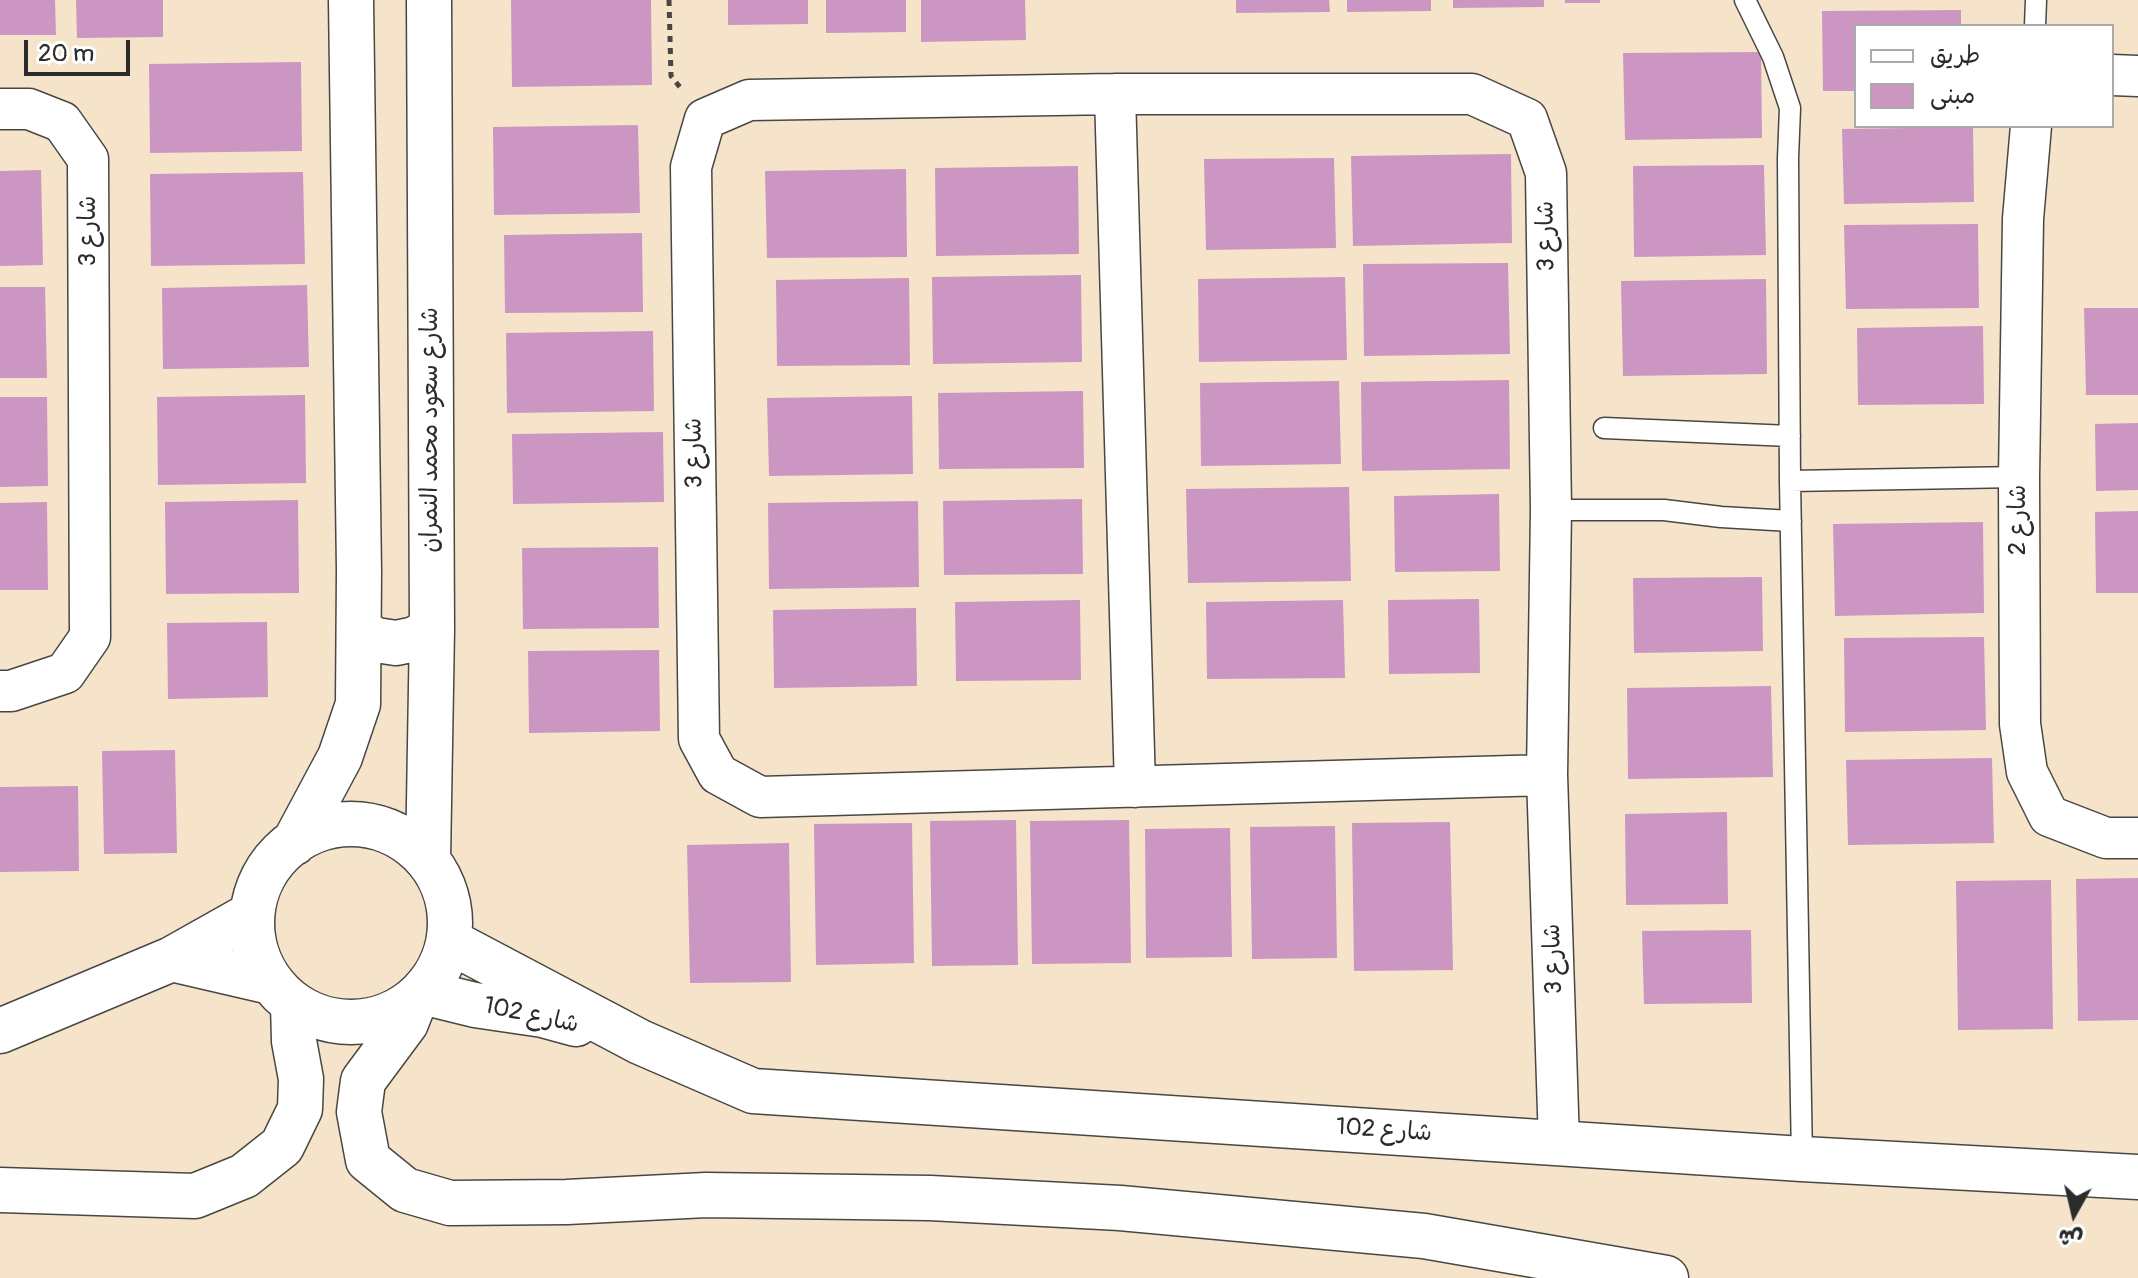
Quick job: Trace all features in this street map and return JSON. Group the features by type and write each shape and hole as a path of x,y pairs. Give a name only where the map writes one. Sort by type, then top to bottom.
{"main road":[{"path":"294,843 340,757 358,704 351,0"},
{"name":"شارع سعود محمد النمران","path":"428,860 432,629 429,0"},
{"path":"359,631 376,640 396,643 415,639 432,629"},
{"path":"0,1190 195,1196 244,1176 282,1146 300,1109 301,1079 282,993 255,950 252,914 259,887 273,862 294,843 320,830 350,824 379,828 406,840 428,860 443,885 450,912 449,941 437,974 418,996 387,1016 355,1023 323,1019 282,993 172,959"},
{"path":"0,1031 172,959 252,914"},
{"name":"شارع 102","path":"449,941 640,1042 753,1091 1802,1159 2138,1177"},
{"path":"418,996 406,1023 363,1081 359,1112 368,1160 405,1190 450,1203 567,1202 706,1195 930,1198 1120,1208 1424,1236 1666,1278"},
{"name":"شارع 102","path":"418,996 543,1015 640,1042"}],"street":[{"path":"2114,75 2138,76"},
{"name":"شارع 3","path":"1547,775 760,797 718,774 699,739 691,167 705,119 749,100 1115,94 1472,94 1527,119 1546,173 1551,510 1547,775 1559,1143"},
{"path":"1115,94 1135,787"},
{"name":"شارع 3","path":"0,109 29,109 62,122 88,159 90,606 90,637 65,673 11,691 0,691"},
{"name":"شارع 2","path":"2031,128 2023,219 2019,477 2020,724 2027,772 2049,816 2106,838 2138,838"}],"lane":[{"path":"1745,0 1773,57 1790,108 1790,481 1802,1159"},
{"path":"2035,24 2036,0"},
{"path":"1604,428 1790,436"},
{"path":"1790,481 2019,477"},
{"path":"1551,510 1664,510 1791,521"}],"path":[{"path":"669,0 671,76 705,119"}],"building":[{"path":"0,0 55,0 56,35 0,35"},
{"path":"76,0 163,0 163,37 77,38"},
{"path":"511,0 651,0 652,85 512,87"},
{"path":"728,0 808,0 808,24 728,25"},
{"path":"826,0 906,0 906,32 826,33"},
{"path":"921,0 1025,0 1026,40 921,42"},
{"path":"1236,0 1329,0 1330,12 1236,13"},
{"path":"1347,0 1431,0 1431,11 1347,12"},
{"path":"1453,0 1544,0 1544,7 1453,8"},
{"path":"1565,0 1600,0 1600,3 1565,3"},
{"path":"1961,10 1961,24 1854,24 1854,91 1823,91 1822,11"},
{"path":"1761,52 1762,138 1625,140 1623,53"},
{"path":"301,62 302,151 150,153 149,64"},
{"path":"638,125 640,213 494,215 493,127"},
{"path":"1973,128 1974,202 1844,204 1842,129"},
{"path":"1511,154 1512,243 1353,246 1351,156"},
{"path":"1334,158 1336,248 1206,250 1204,159"},
{"path":"1764,165 1766,255 1634,257 1633,166"},
{"path":"1078,166 1079,254 936,256 935,168"},
{"path":"906,169 907,257 767,258 765,171"},
{"path":"41,170 43,265 0,266 0,171"},
{"path":"303,172 305,264 151,266 150,174"},
{"path":"1978,224 1979,308 1846,309 1844,225"},
{"path":"642,233 643,312 505,313 504,235"},
{"path":"1508,263 1510,354 1364,356 1363,264"},
{"path":"1081,275 1082,362 933,364 932,277"},
{"path":"1345,277 1347,360 1199,362 1198,279"},
{"path":"909,278 910,365 777,366 776,280"},
{"path":"1766,279 1767,374 1623,376 1621,281"},
{"path":"307,285 309,367 163,369 162,288"},
{"path":"0,287 45,287 47,378 0,378"},
{"path":"2084,308 2138,308 2138,395 2086,395"},
{"path":"1983,326 1984,404 1858,405 1857,328"},
{"path":"653,331 654,411 507,413 506,333"},
{"path":"1509,380 1510,469 1362,471 1361,382"},
{"path":"1339,381 1341,464 1201,466 1200,383"},
{"path":"1083,391 1084,468 939,469 938,393"},
{"path":"305,395 306,483 158,485 157,397"},
{"path":"912,396 913,474 769,476 767,398"},
{"path":"0,397 47,397 48,486 0,487"},
{"path":"2138,423 2138,490 2096,491 2095,424"},
{"path":"663,432 664,502 513,504 512,434"},
{"path":"1349,487 1351,581 1188,583 1186,489"},
{"path":"1499,494 1500,571 1395,572 1394,496"},
{"path":"1082,499 1083,574 944,575 943,501"},
{"path":"298,500 299,593 166,594 165,502"},
{"path":"918,501 919,587 769,589 768,503"},
{"path":"47,502 48,590 0,590 0,503"},
{"path":"2138,511 2138,593 2096,593 2095,512"},
{"path":"1983,522 1984,613 1835,616 1833,524"},
{"path":"658,547 659,628 523,629 522,548"},
{"path":"1762,577 1763,651 1634,653 1633,578"},
{"path":"1479,599 1480,673 1389,674 1388,600"},
{"path":"1080,600 1081,680 956,681 955,602"},
{"path":"1343,600 1345,678 1207,679 1206,602"},
{"path":"916,608 917,686 774,688 773,610"},
{"path":"267,622 268,697 168,699 167,623"},
{"path":"1984,637 1986,730 1845,732 1844,638"},
{"path":"659,650 660,731 529,733 528,651"},
{"path":"1771,686 1773,777 1628,779 1627,688"},
{"path":"175,750 177,853 104,854 102,751"},
{"path":"1992,758 1994,843 1848,845 1846,760"},
{"path":"78,786 79,871 0,872 0,787"},
{"path":"1727,812 1728,904 1626,905 1625,814"},
{"path":"1016,820 1018,965 932,966 930,821"},
{"path":"1129,820 1131,963 1032,964 1030,821"},
{"path":"1450,822 1453,970 1354,971 1352,823"},
{"path":"912,823 914,963 816,965 814,824"},
{"path":"1335,826 1337,958 1252,959 1250,827"},
{"path":"1230,828 1232,957 1146,958 1145,829"},
{"path":"789,843 791,982 690,983 687,845"},
{"path":"2138,878 2138,1020 2078,1021 2076,879"},
{"path":"2051,880 2053,1029 1958,1030 1956,881"},
{"path":"1751,930 1752,1003 1644,1004 1642,931"}]}
